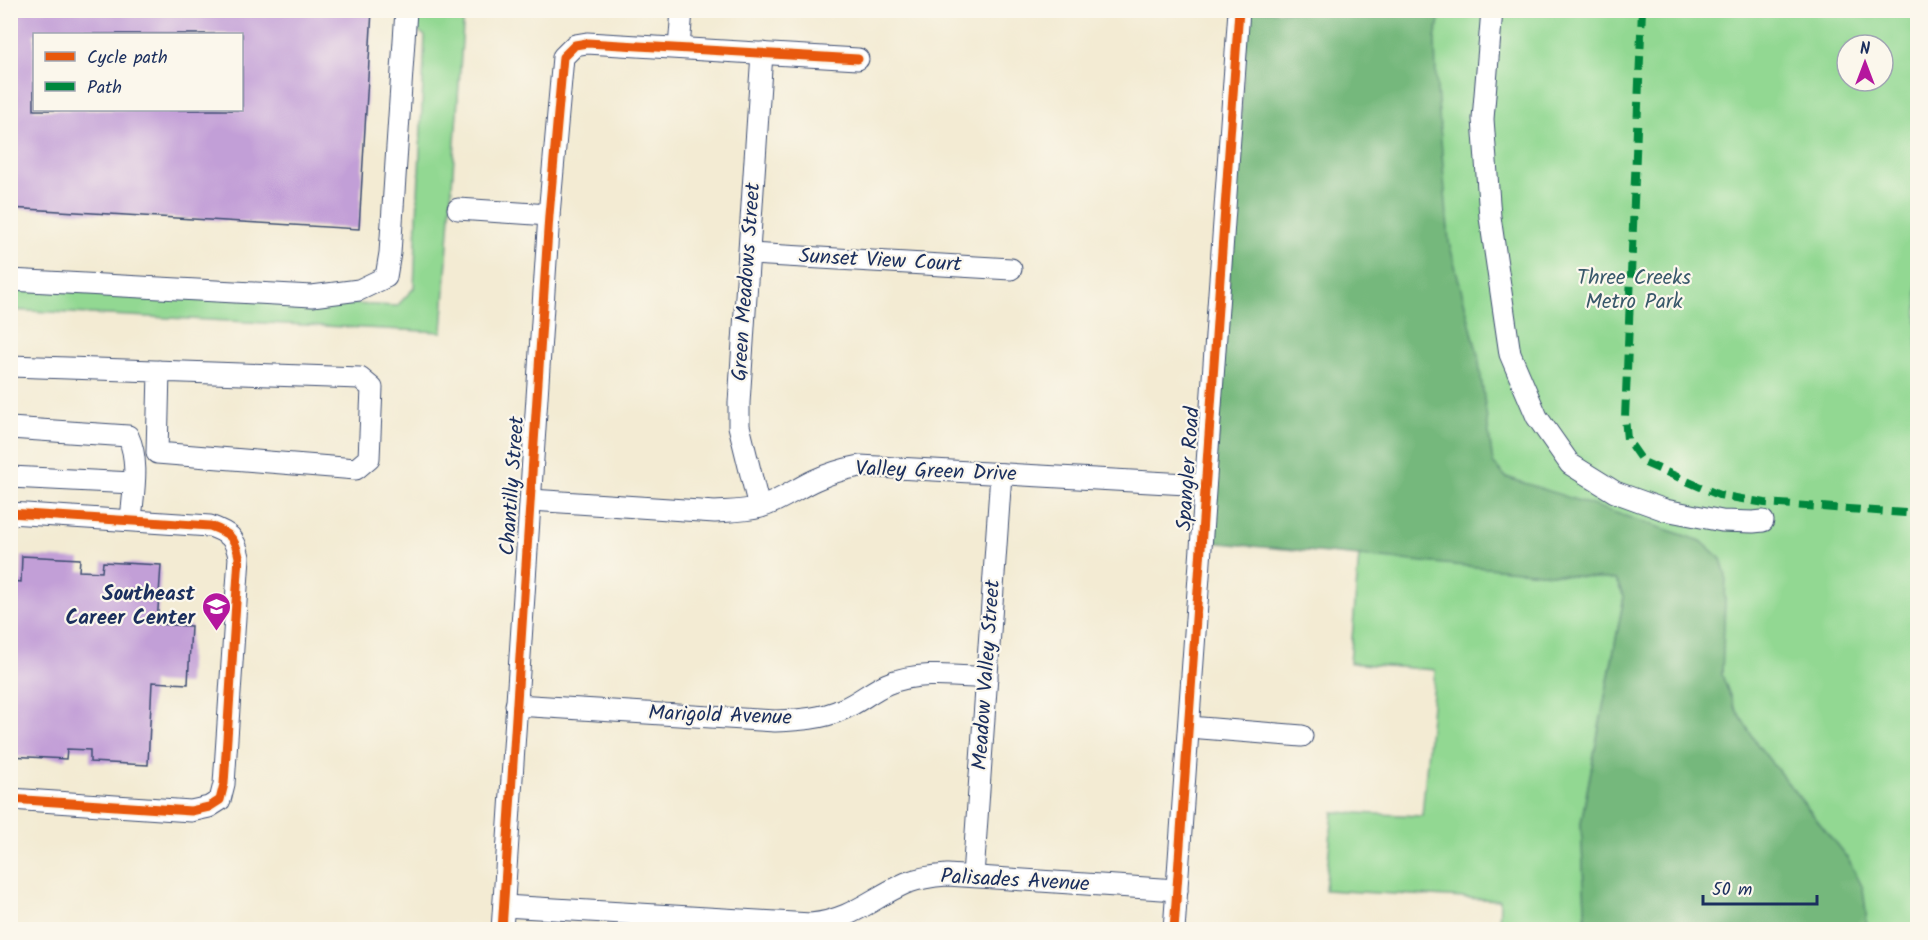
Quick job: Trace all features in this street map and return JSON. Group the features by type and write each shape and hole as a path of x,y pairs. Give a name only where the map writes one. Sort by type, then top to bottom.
{"street":[{"path":"10,280 312,296 358,290 386,277 390,253 406,10"},
{"path":"682,10 679,48 858,59"},
{"name":"Spangler Road","path":"1174,930 1239,10"},
{"path":"1492,10 1483,119 1490,218 1510,354 1537,417 1570,464 1615,492 1665,510 1722,521 1764,521"},
{"name":"Chantilly Street","path":"502,930 549,215 562,57 570,48 581,43 679,48"},
{"name":"Green Meadows Street","path":"759,507 739,426 739,403 762,53"},
{"path":"458,209 549,215"},
{"name":"Sunset View Court","path":"749,254 1011,269"},
{"path":"10,366 159,371 360,378 372,388 369,458 356,469 157,453 159,371"},
{"path":"10,428 128,436 135,463 131,520"},
{"name":"Valley Green Drive","path":"531,500 715,512 740,511 776,501 814,480 837,471 860,466 1205,485"},
{"name":"Meadow Valley Street","path":"973,876 1001,474"},
{"path":"10,477 133,483"},
{"path":"10,513 210,526 225,532 237,542 239,557 224,784 220,800 209,807 191,811 10,800"},
{"name":"Marigold Avenue","path":"516,705 775,721 799,720 843,709 886,684 914,677 931,675 987,678"},
{"path":"1189,728 1302,736"},
{"name":"Palisades Avenue","path":"504,906 812,924 846,916 906,883 947,874 1177,890"}],"green space":[{"path":"398,11 464,11 442,332 11,310 10,288 397,306 414,288 425,36 402,19"},
{"path":"1248,11 1441,11 1435,39 1436,76 1449,242 1478,355 1493,463 1506,477 1701,541 1721,559 1726,575 1722,675 1734,706 1757,744 1848,859 1863,888 1868,929 1586,929 1581,823 1624,597 1616,580 1210,542"},
{"name":"Three Creeks Metro Park","path":"1271,11 1917,11 1917,929 1624,929 1641,573 1245,518"},
{"path":"1359,555 1616,580 1624,597 1581,823 1586,929 1499,929 1500,900 1325,890 1333,812 1422,816 1435,670 1350,663"}],"building":[{"path":"10,10 372,10 359,229 10,208"},
{"path":"22,556 80,559 79,571 102,572 103,562 161,565 157,624 191,626 188,684 152,682 148,765 90,762 90,750 67,749 66,759 10,756 10,581 21,582"}],"marked path":[{"path":"1642,10 1625,418 1627,439 1643,462 1719,495 1765,503 1918,514"}],"cycle path":[{"path":"1174,930 1239,10"},
{"path":"502,930 549,215 563,57 575,45 587,43 858,59"},
{"path":"10,513 210,526 222,531 233,540 239,557 224,784 220,800 209,807 191,811 10,799"}],"place":[{"name":"Southeast Career Center","path":"216,632"}]}
